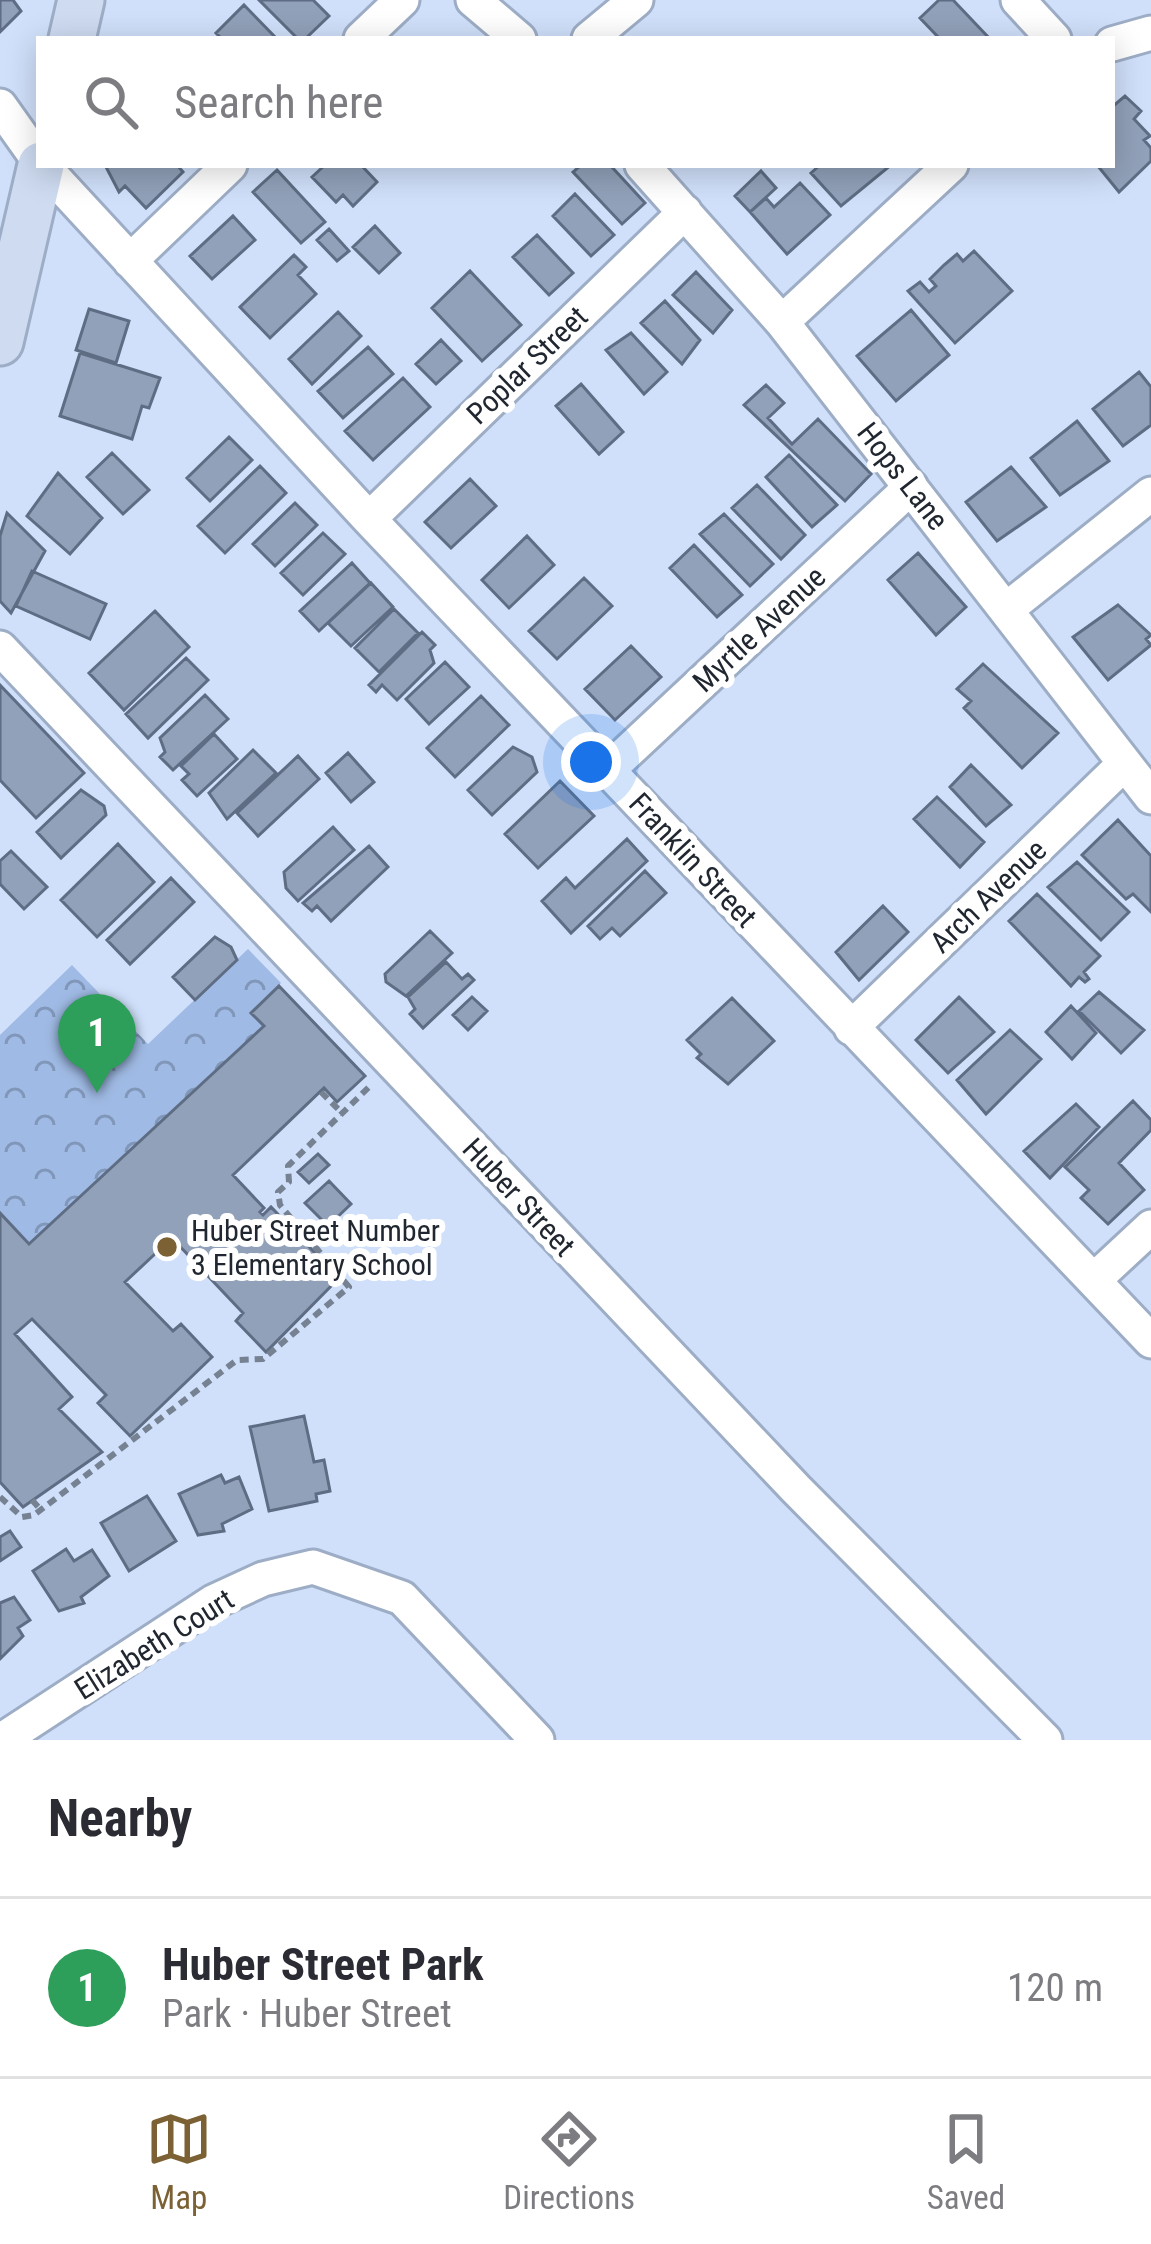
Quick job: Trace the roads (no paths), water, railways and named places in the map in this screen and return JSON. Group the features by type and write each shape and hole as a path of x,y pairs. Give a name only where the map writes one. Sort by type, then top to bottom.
{"street":[{"path":"73,36 81,0"},
{"path":"364,36 402,0"},
{"path":"473,0 515,36"},
{"path":"593,36 636,0"},
{"path":"1018,0 1051,36"},
{"path":"1115,43 1151,34"},
{"name":"Franklin Street","path":"0,106 36,158"},
{"path":"0,342 39,168"},
{"name":"Franklin Street","path":"44,168 369,519 1151,1341"},
{"path":"130,261 227,168"},
{"name":"Hops Lane","path":"645,168 782,322 1151,797"},
{"path":"782,322 948,168"},
{"name":"Poplar Street","path":"369,519 685,212"},
{"name":"Myrtle Avenue","path":"608,770 911,487"},
{"path":"1007,609 1151,494"},
{"name":"Huber Street","path":"0,648 796,1489 1045,1740"},
{"name":"Arch Avenue","path":"851,1028 1124,764"},
{"path":"1094,1280 1151,1227"},
{"name":"Elizabeth Court","path":"2,1740 213,1602 263,1579 313,1567 402,1598 537,1740"}],"place":[{"name":"Huber Street Park","path":"97,1093"},
{"name":"Huber Street Number 3 Elementary School","path":"167,1247"}]}
